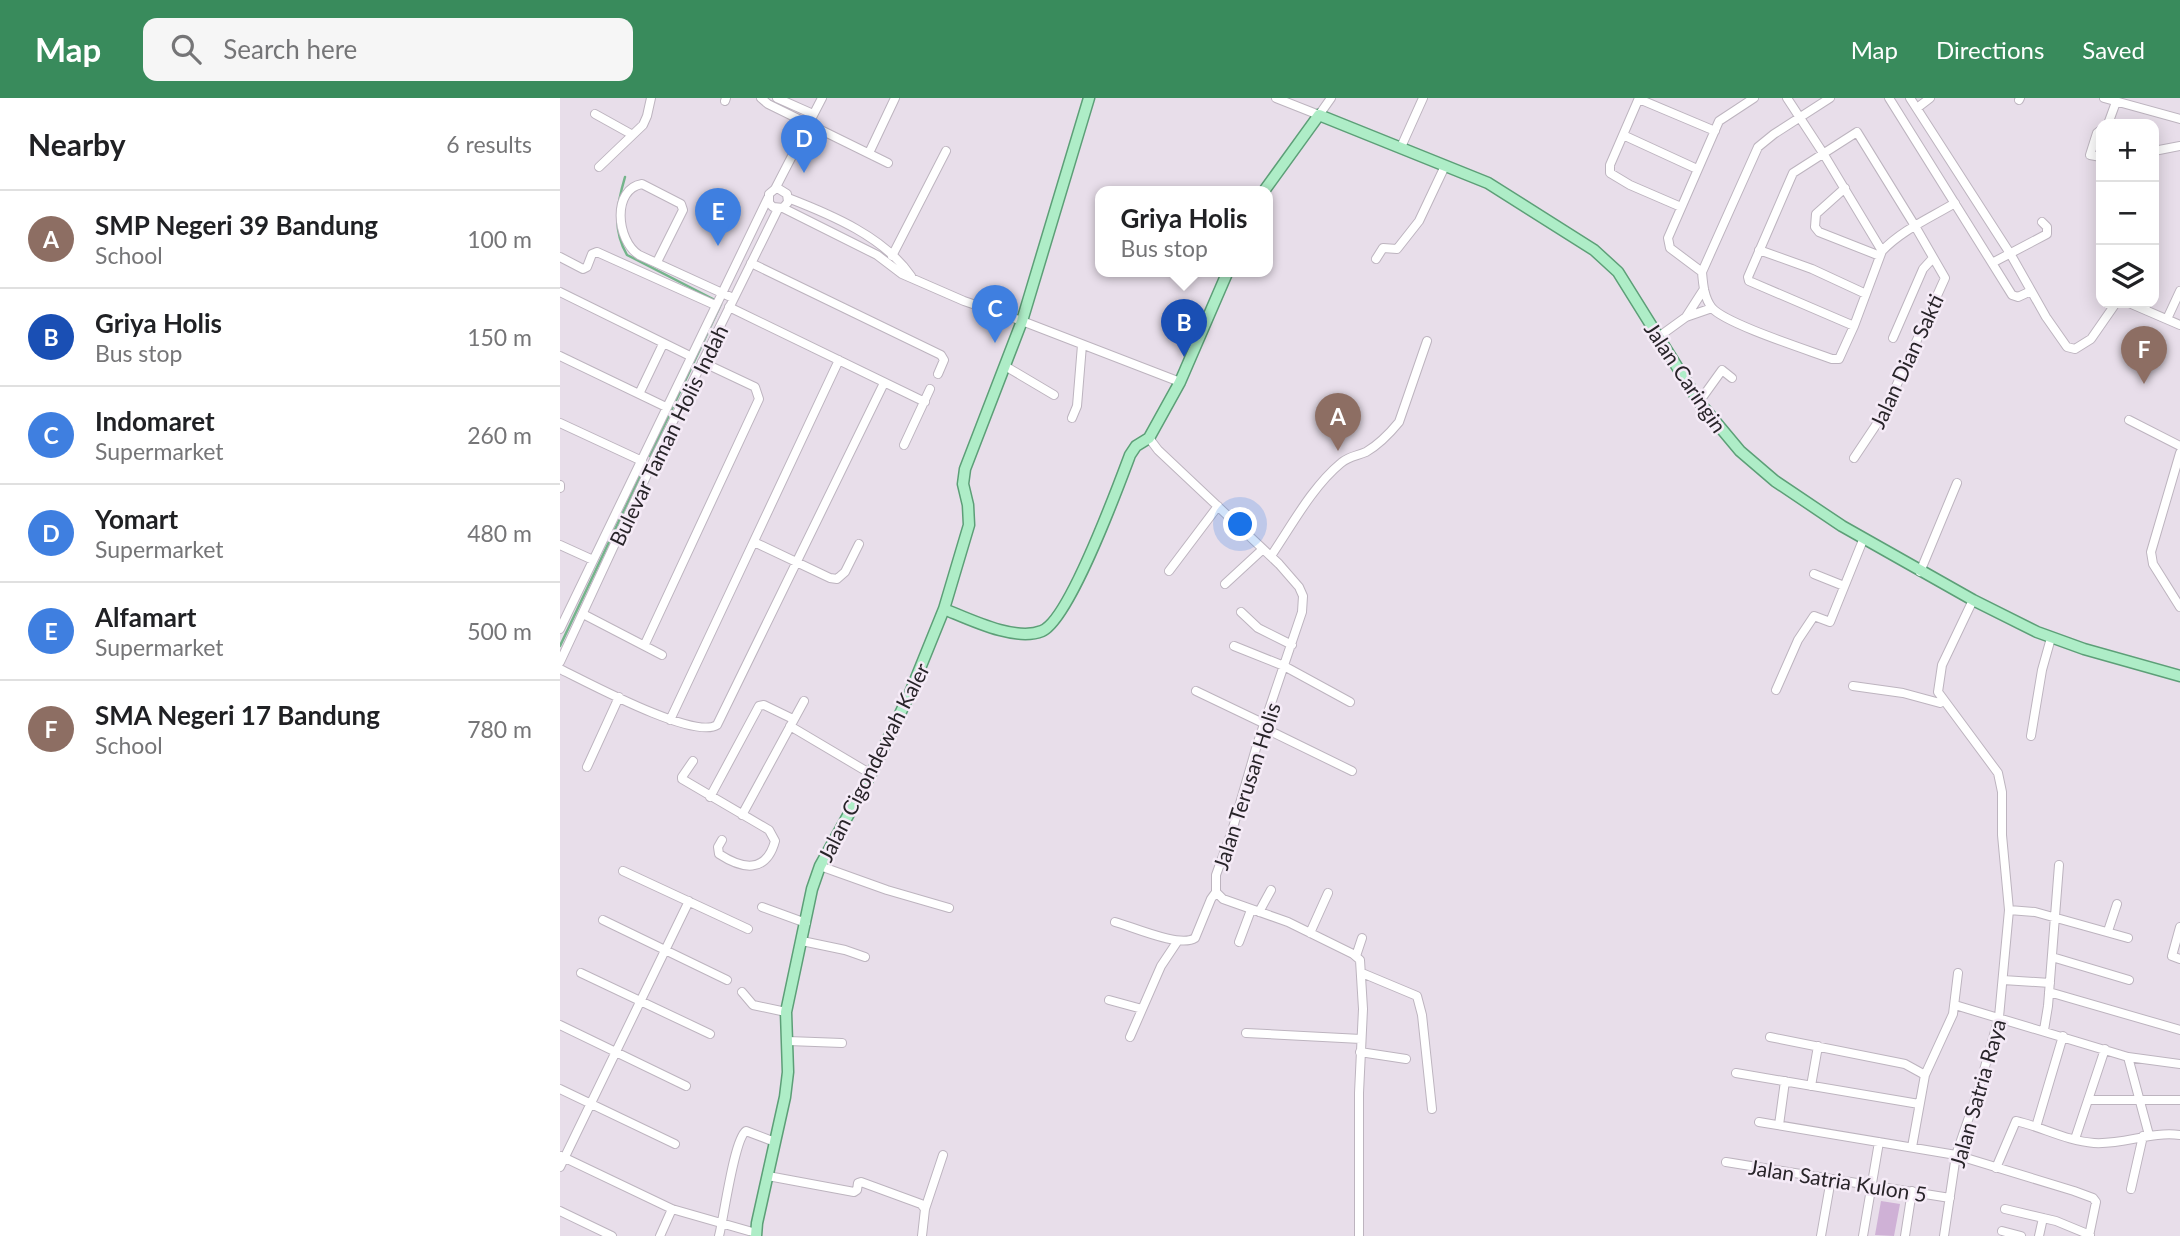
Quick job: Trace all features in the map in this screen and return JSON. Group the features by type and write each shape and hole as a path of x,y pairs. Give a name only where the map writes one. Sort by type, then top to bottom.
{"main road":[{"name":"Jalan Cigondewah Kaler","path":"756,1235 785,1097 788,1041 786,1012 811,889 820,866 871,774 917,678 944,609 969,525 963,484 965,469 1022,321 1089,98"},
{"name":"Jalan Caringin","path":"1319,115 1491,185 1594,250 1612,266 1625,283 1699,402 1740,451 1761,470 1863,540 1973,600 2051,638 2180,676"},
{"path":"1268,186 1319,115"},
{"path":"944,609 1010,632 1033,633 1051,625 1102,530 1130,455 1136,446 1149,438 1180,382 1225,277"}],"street":[{"path":"599,167 643,125 651,98"},
{"path":"761,98 768,104 888,163"},
{"path":"777,98 813,114"},
{"path":"822,98 768,198 769,203 891,258"},
{"path":"869,153 895,98"},
{"path":"1276,98 1319,115 1331,98"},
{"path":"1401,147 1423,98"},
{"path":"1702,272 1668,244 1670,232 1723,118 1754,98"},
{"path":"1787,98 1845,188 1881,254"},
{"path":"1830,98 1798,117 1758,147 1702,272 1704,289 1712,308 1740,323 1836,360 1840,358 1854,326 1881,254 1891,242 1955,203"},
{"path":"1889,98 2013,296 2018,298 2031,290"},
{"path":"1910,98 2064,343 2071,349 2091,339 2113,308"},
{"path":"1917,108 1930,98"},
{"path":"1681,207 1630,185 1610,173 1609,167 1639,99 1715,131"},
{"path":"2108,119 2110,100 2180,119"},
{"path":"595,114 631,134"},
{"name":"Jalan Dian Sakti","path":"1823,153 1854,132 1860,135 1944,276 1884,413 1854,458"},
{"path":"2096,133 2090,155 2096,156"},
{"path":"1623,135 1697,169"},
{"path":"2159,150 2180,146"},
{"path":"891,258 946,151"},
{"path":"1823,153 1791,175 1748,275 1749,281 1854,326"},
{"path":"1376,259 1383,248 1397,249 1413,229 1445,166"},
{"path":"657,262 683,210 681,204 637,184 628,193 620,210 620,220 632,250 657,262 728,295"},
{"path":"1845,188 1816,214 1815,227 1819,232 1881,254"},
{"path":"775,189 784,190 788,198 874,240 911,276 964,302 1022,321 1180,382"},
{"name":"Bulevar Taman Holis Indah","path":"560,662 729,307 728,295 768,198"},
{"path":"780,208 788,198"},
{"name":"Bulevar Taman Holis Indah","path":"560,629 715,305 728,295 751,263 780,208"},
{"path":"1992,263 2047,234 2047,227 2042,222"},
{"path":"1759,250 1812,269 1866,295"},
{"path":"560,257 583,269 587,267 592,254 597,252 715,305"},
{"path":"1893,338 1923,269 1933,258"},
{"path":"751,263 941,355 944,360 938,374"},
{"path":"1686,317 1704,289"},
{"path":"2167,319 2180,291"},
{"path":"560,292 691,356"},
{"path":"729,307 925,402"},
{"path":"1657,338 1686,317 1712,308"},
{"path":"2141,308 2180,325"},
{"path":"1271,556 1322,482 1336,467 1349,457 1369,450 1399,422 1427,341"},
{"path":"639,394 663,344"},
{"path":"1072,418 1077,406 1082,345"},
{"path":"560,356 666,407"},
{"path":"670,720 839,360"},
{"path":"645,644 759,398 755,387 702,362"},
{"path":"1005,366 1054,395"},
{"path":"1699,402 1721,371 1732,378"},
{"path":"560,669 670,720 703,728 717,725 884,383"},
{"path":"904,445 930,389"},
{"path":"2129,420 2180,446"},
{"path":"560,423 651,466"},
{"name":"Jalan Terusan Holis","path":"1149,438 1158,450 1271,556 1294,580 1303,596 1300,619 1292,645 1216,875 1216,892 1223,899 1288,922 1356,956"},
{"path":"2180,453 2151,558 2180,607"},
{"path":"1920,572 1956,483"},
{"path":"1169,571 1218,506"},
{"path":"1776,690 1800,637 1815,616 1830,622 1863,540"},
{"path":"754,542 830,578 838,579 845,572 859,544"},
{"path":"560,545 593,560"},
{"path":"1225,584 1263,549"},
{"path":"1814,574 1844,586"},
{"name":"Jalan Satria Raya","path":"1944,1236 1956,1154 1979,1088 1999,1017 2009,909 2001,835 2002,792 1998,773 1938,692 1942,665 1973,600"},
{"path":"1241,612 1258,628 1292,645"},
{"path":"583,614 662,655"},
{"path":"2031,736 2042,670 2051,638"},
{"path":"1234,646 1284,666 1350,702"},
{"path":"1853,686 1903,693 1940,703"},
{"path":"1196,691 1352,771"},
{"path":"587,767 619,697"},
{"path":"743,815 804,701"},
{"path":"709,797 759,706 764,705 871,774"},
{"path":"693,761 682,778 709,797 769,830 773,835 774,846 766,859 757,866 750,867 722,857 718,851 722,840"},
{"path":"2044,1030 2059,865"},
{"path":"820,866 949,908"},
{"path":"623,871 748,929"},
{"path":"1239,942 1255,911 1271,890"},
{"path":"1115,922 1177,942 1189,942 1195,938 1216,892"},
{"path":"1310,933 1328,893"},
{"path":"560,1167 562,1156 591,1103 688,901"},
{"path":"2108,931 2117,904"},
{"path":"762,907 806,923"},
{"path":"2009,909 2035,912 2128,938"},
{"path":"603,920 727,980"},
{"path":"2180,927 2172,956 2180,959"},
{"path":"1359,1236 1362,973 1360,960 1356,956 1362,938"},
{"path":"802,941 865,957"},
{"path":"1130,1037 1161,966 1177,942"},
{"path":"2052,957 2129,979"},
{"path":"581,973 709,1034"},
{"path":"1362,973 1417,996 1432,1109"},
{"path":"1912,1147 1925,1075 1953,1014 1958,973"},
{"path":"2003,980 2049,988 2180,1030"},
{"path":"742,992 753,1005 786,1012"},
{"path":"1109,1000 1142,1009"},
{"path":"1955,1005 2129,1057 2180,1064"},
{"path":"560,1025 687,1086"},
{"path":"1246,1033 1361,1039"},
{"path":"2036,1127 2063,1036"},
{"path":"1770,1037 1905,1064 1925,1075"},
{"path":"788,1041 842,1044"},
{"path":"1811,1086 1818,1046"},
{"path":"2075,1139 2105,1049"},
{"path":"1360,1052 1406,1059"},
{"path":"2129,1057 2146,1136 2131,1189"},
{"path":"1736,1073 1919,1104"},
{"path":"1779,1125 1785,1081"},
{"path":"560,1088 676,1144"},
{"path":"2088,1100 2180,1100"},
{"path":"1996,1168 2014,1122 2018,1121 2075,1139 2110,1143 2146,1136 2180,1135"},
{"path":"1759,1122 1956,1154 2093,1198 2096,1207 2090,1236 2043,1218 2006,1209"},
{"path":"719,1236 741,1134 746,1131 775,1142"},
{"path":"1863,1236 1879,1142"},
{"path":"922,1236 925,1209 943,1155"},
{"path":"562,1156 672,1209 756,1235"},
{"name":"Jalan Satria Kulon 5","path":"1726,1162 1950,1198"},
{"path":"768,1176 853,1192 861,1182 921,1204 925,1209"},
{"path":"1821,1236 1831,1179"},
{"path":"1905,1236 1912,1191"},
{"path":"660,1236 672,1209"},
{"path":"560,1211 612,1236"},
{"path":"2039,1236 2043,1218"},
{"path":"2002,1231 2021,1236"}],"shaded area":[{"path":"1881,1201 1900,1204 1894,1236 1875,1235"}],"waterway":[{"path":"625,177 617,216 619,236 627,255 713,299"},
{"path":"650,456 721,304"},
{"path":"560,646 643,470"}],"place":[{"name":"Yomart","path":"804,173"},
{"name":"Alfamart","path":"718,246"},
{"name":"Indomaret","path":"995,343"},
{"name":"Griya Holis","path":"1184,357"},
{"name":"SMA Negeri 17 Bandung","path":"2144,384"},
{"name":"SMP Negeri 39 Bandung","path":"1338,451"}]}
